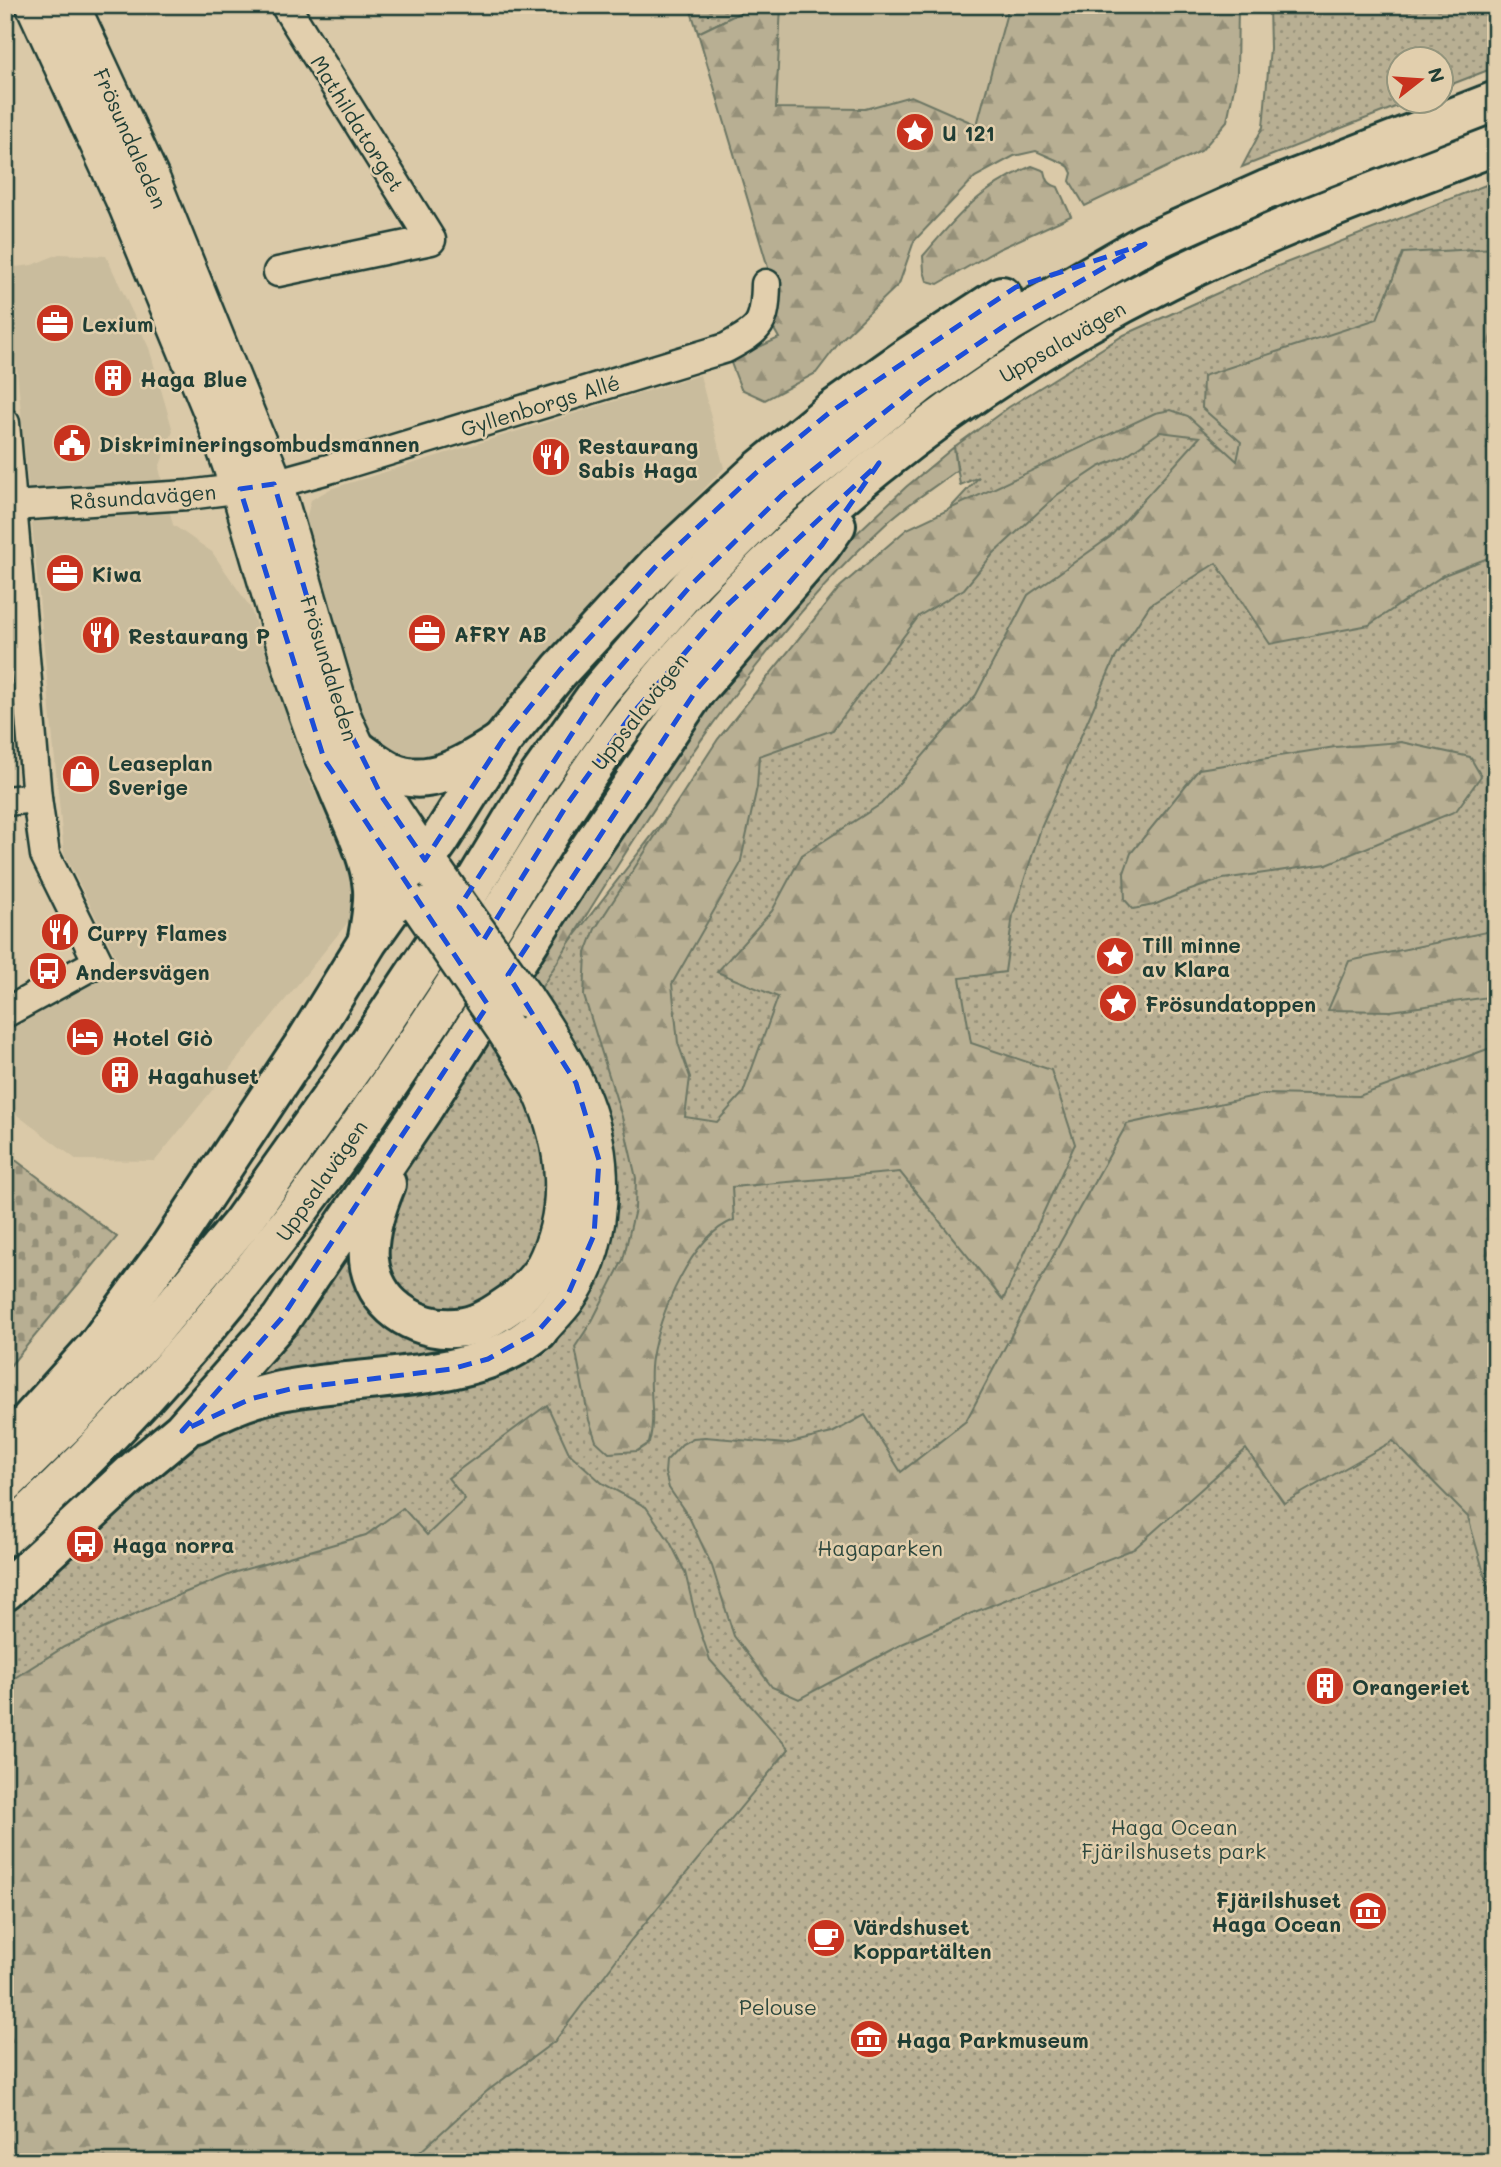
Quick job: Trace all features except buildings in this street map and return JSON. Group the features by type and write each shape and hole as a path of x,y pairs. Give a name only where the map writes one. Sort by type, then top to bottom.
{"highway":[{"name":"Uppsalavägen","path":"5,1483 74,1416 143,1341 242,1223 358,1060 468,894 537,779 601,689 692,583 782,495 922,382 1010,322 1145,244 1266,190 1496,101"},
{"name":"Uppsalavägen","path":"5,1536 101,1446 181,1359 273,1248 390,1082 496,921 568,803 632,714 721,611 806,526 879,463 945,413 1031,356 1165,281 1284,227 1496,145"},
{"path":"5,1448 96,1347 169,1250 307,1040 368,941 422,882 502,741 560,670 657,565 757,472 829,413 905,359 1016,287 1145,244"},
{"path":"5,1591 140,1466 182,1431 281,1319 422,1110 576,868 697,689 822,545 879,463"},
{"path":"355,748 391,772 409,777 430,777 467,764 502,741"},
{"path":"337,785 368,865 373,908 368,941"},
{"path":"422,1110 384,1187 369,1242 370,1267 378,1292 394,1310 413,1321 438,1328 465,1327 491,1317 516,1300"},
{"path":"182,1431 250,1399 290,1389 452,1369 488,1359 513,1348 538,1331"}],"main road":[{"name":"Frösundaleden","path":"35,5 138,229 215,418 257,486 311,727 337,785 524,998 553,1041 576,1083 592,1125 599,1160 598,1209 594,1235 583,1268 566,1299 538,1331"},
{"name":"Frösundaleden","path":"70,5 152,182 257,486 355,748 382,797 422,882 540,1088 560,1142 565,1174 563,1213 557,1237 543,1270 516,1300"}],"street":[{"name":"Mathildatorget","path":"278,272 430,240 285,5"},
{"name":"Gyllenborgs Allé","path":"257,486 526,410 726,348 753,334 765,313 765,285"},
{"path":"5,423 12,506 14,626 45,855 98,962 5,1013"},
{"name":"Råsundavägen","path":"12,506 188,495 257,486"},
{"path":"5,801 37,798"}],"highlighted area":[{"path":"1145,244 1010,322 922,382 782,495 693,583 601,689 459,907 483,941 568,803 632,714 721,611 879,463 822,545 697,689 508,975 576,1083 599,1160 594,1235 566,1299 538,1331 488,1359 451,1369 290,1389 250,1399 182,1431 281,1319 488,1005 324,759 240,489 274,484 341,714 382,797 425,860 502,741 560,670 657,565 757,472 829,413 1016,287"}],"shaded area":[{"path":"781,5 1009,5 977,125 911,96 865,109 776,109"},
{"path":"59,254 106,256 149,348 173,431 159,468 173,525 212,552 250,607 304,768 365,901 155,1161 77,1160 5,1106 5,1025 120,965 64,853 7,268 32,265"},
{"path":"700,375 724,468 549,651 505,711 467,748 422,767 369,739 355,706 353,679 306,519 311,500 330,489"}],"green space":[{"path":"689,5 756,5 698,33"},
{"path":"756,5 781,5 776,108 865,109 911,96 977,125 1009,5 1238,6 1237,73 1227,121 1201,151 1085,206 1070,181 1072,173 1069,167 1036,151 1014,156 975,177 914,241 899,284 842,339 816,373 765,400 741,389 731,363 779,338 770,322 772,281 698,33"},
{"path":"1269,5 1496,5 1496,67 1456,83 1456,46 1386,46 1386,111 1242,167 1263,127 1270,48"},
{"path":"1032,166 1045,171 1048,181 1058,187 1071,216 999,249 938,284 927,281 923,256 948,228 984,193"},
{"name":"Hagaparken","path":"1496,181 1496,2162 5,2162 5,1610 95,1533 490,1028 496,1037 678,802 979,477 960,485 954,447 1009,407 1124,335 1278,266"},
{"path":"1496,248 1496,555 1444,575 1369,625 1270,644 1216,563 1150,605 1114,660 1041,828 1013,915 1005,972 960,978 971,1043 1051,1070 1075,1144 1003,1300 900,1172 732,1187 734,1220 718,1229 691,1259 662,1321 652,1358 652,1422 649,1443 637,1451 609,1453 596,1441 589,1420 575,1347 592,1321 623,1260 635,1209 636,1178 622,1117 584,996 586,953 595,929 718,739 840,587 907,529 1155,413 1171,410 1188,416 1237,461 1241,442 1202,408 1203,376 1377,319 1403,253","holes":["1160,432 1200,437 1110,537 1028,595 976,695 881,804 802,855 772,911 717,972 778,997 743,1093 717,1122 685,1117 690,1077 678,1043 672,984 740,865 757,787 759,756 833,730 919,616 964,589 993,554 1057,495 1099,467 1125,456"]},
{"path":"954,447 957,470 897,514 836,573 740,687 654,809 535,998 523,976 701,704 837,552 906,487"},
{"path":"1401,742 1470,757 1481,776 1456,811 1327,864 1223,879 1154,905 1133,909 1125,900 1124,873 1131,853 1199,769 1335,747"},
{"path":"1496,930 1496,996 1391,1011 1328,1010 1349,961"},
{"path":"1496,1046 1496,1615 1468,1517 1393,1441 1284,1503 1246,1449 1134,1549 972,1613 902,1644 799,1699 772,1687 734,1636 712,1566 690,1519 669,1488 665,1473 666,1461 682,1444 693,1438 705,1437 786,1444 832,1433 865,1415 901,1472 966,1421 1061,1241 1127,1124 1264,1094 1359,1096"},
{"path":"5,1152 117,1237 5,1372"},
{"path":"547,1405 569,1453 602,1483 646,1507 670,1542 685,1572 710,1660 789,1749 631,1940 555,2041 486,2092 409,2162 5,2162 5,1684 64,1647 164,1601 236,1572 366,1535 403,1508 427,1535 465,1499 448,1478"}],"place":[{"name":"U 121","path":"915,132"},
{"name":"Lexium","path":"55,323"},
{"name":"Haga Blue","path":"113,378"},
{"name":"Diskrimineringsombudsmannen","path":"72,443"},
{"name":"Restaurang Sabis Haga","path":"551,457"},
{"name":"Kiwa","path":"65,573"},
{"name":"AFRY AB","path":"427,633"},
{"name":"Restaurang P","path":"101,635"},
{"name":"Leaseplan Sverige","path":"81,774"},
{"name":"Curry Flames","path":"60,932"},
{"name":"Till minne av Klara","path":"1115,956"},
{"name":"Andersvägen","path":"48,971"},
{"name":"Frösundatoppen","path":"1118,1003"},
{"name":"Hotel Giò","path":"85,1037"},
{"name":"Hagahuset","path":"120,1075"},
{"name":"Haga norra","path":"85,1544"},
{"name":"Orangeriet","path":"1325,1686"},
{"name":"Fjärilshuset Haga Ocean","path":"1368,1911"},
{"name":"Värdshuset Koppartälten","path":"826,1938"},
{"name":"Haga Parkmuseum","path":"869,2039"}],"park label":[{"name":"Haga Ocean Fjärilshusets park","path":"1174,1838"},
{"name":"Pelouse","path":"778,2006"}]}
